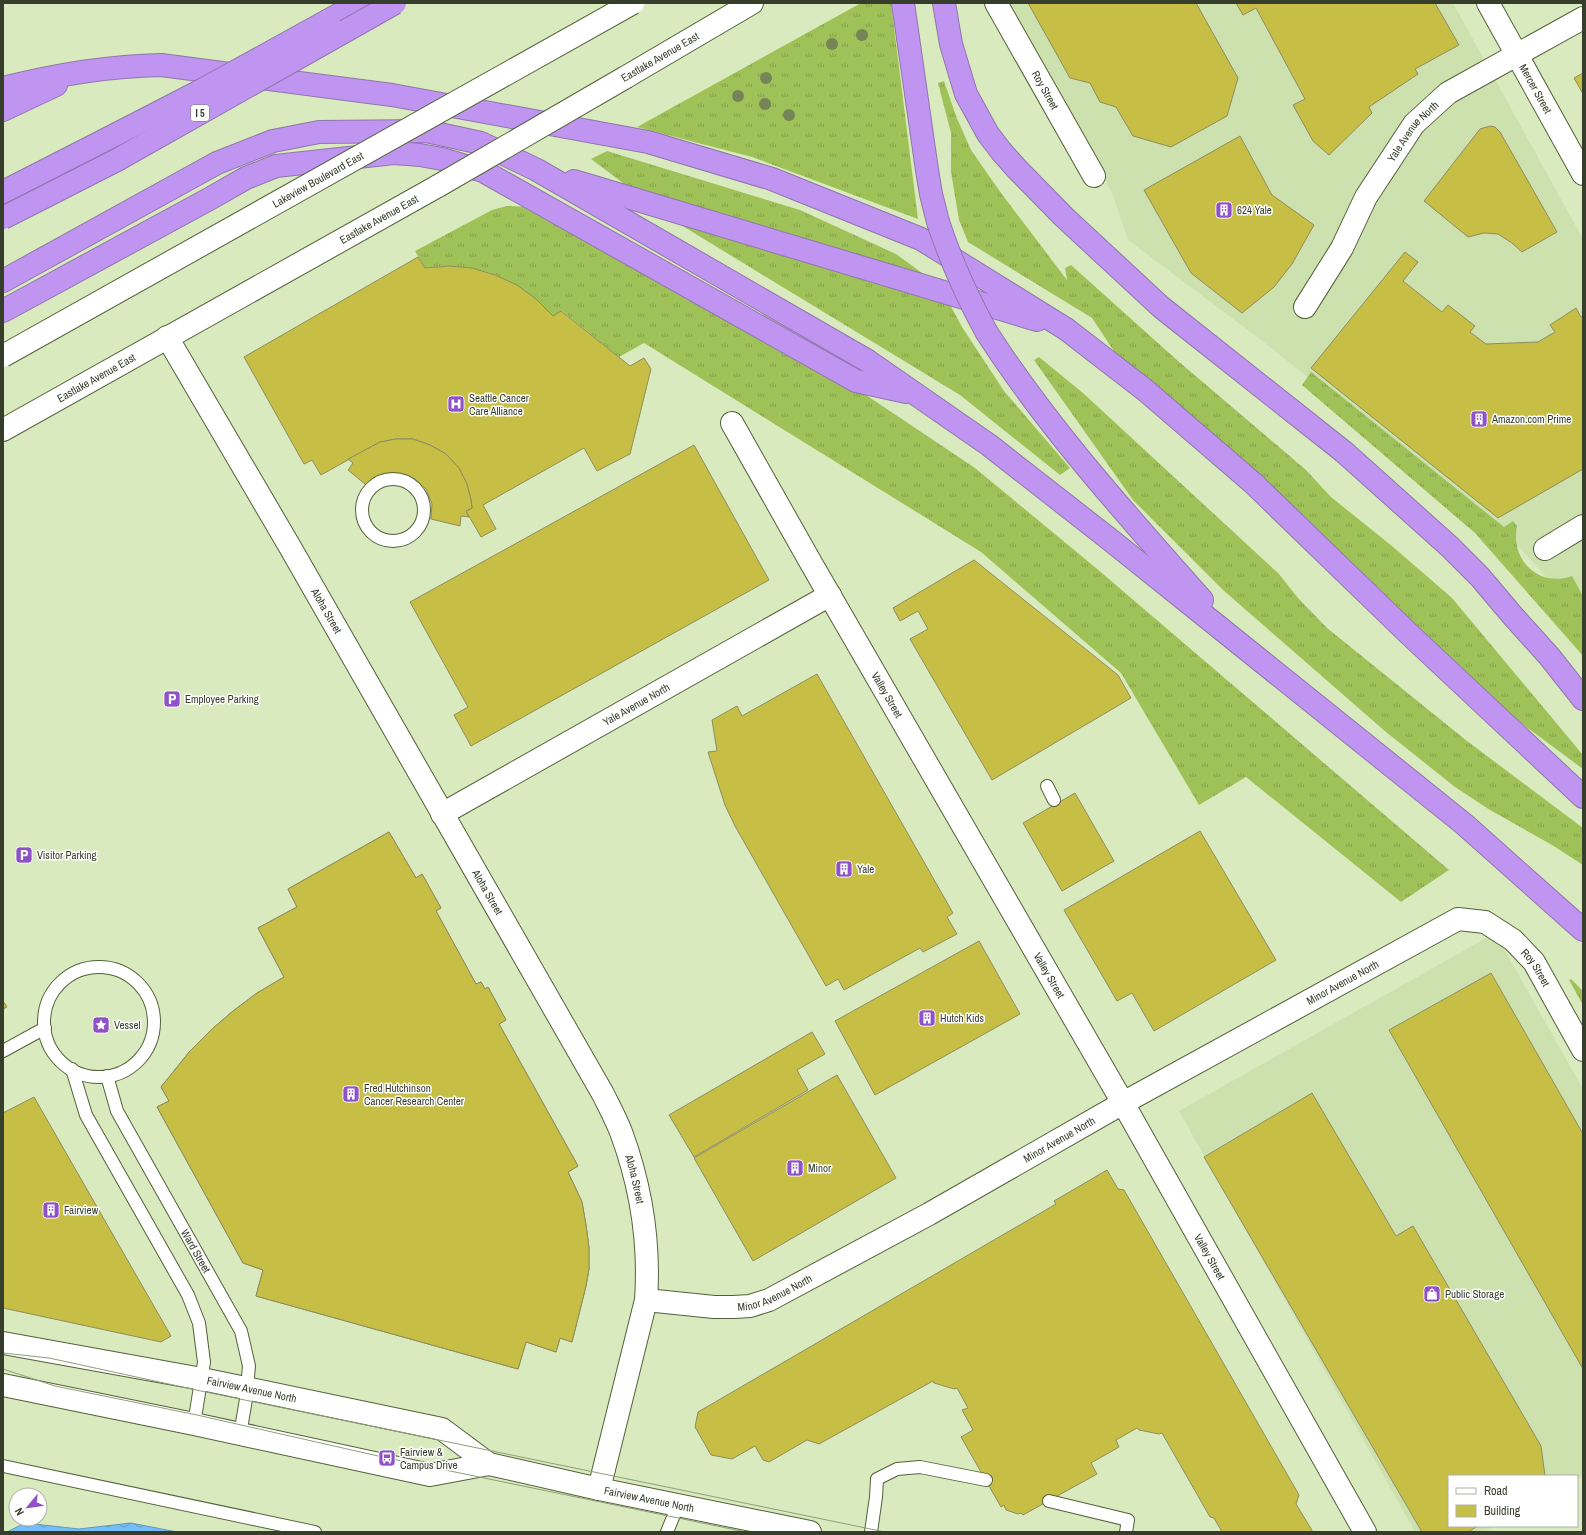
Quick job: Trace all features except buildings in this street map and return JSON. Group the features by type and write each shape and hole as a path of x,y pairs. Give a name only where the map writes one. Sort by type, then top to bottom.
{"highway":[{"path":"3,192 204,89 360,3"},
{"name":"I 5","path":"3,218 117,160 395,3"},
{"path":"903,3 927,170 938,222 960,279 987,333 1006,363 1050,422 1133,522 1202,600 1249,644 1351,732"},
{"path":"944,3 951,44 966,94 988,134 1016,168 1064,217 1161,307 1344,452 1450,547 1518,621 1583,699"},
{"path":"3,88 46,77 129,66 161,65 392,95 648,142 772,179 921,239 1066,329 1145,390 1253,483 1409,634 1583,797"},
{"path":"3,110 50,88 97,70"},
{"path":"3,281 217,163 273,141 319,132 426,131 482,143 537,170 661,240 868,361 989,445 1113,542 1464,824 1583,930"},
{"path":"3,311 246,178 276,166 394,153 420,155 442,159 483,171 856,381 917,395"},
{"path":"537,170 1066,329"}],"street":[{"name":"Lakeview Boulevard East","path":"3,356 633,3"},
{"name":"Eastlake Avenue East","path":"3,430 438,186 752,3"},
{"name":"Roy Street","path":"996,3 1094,176"},
{"name":"Mercer Street","path":"1488,3 1583,174"},
{"name":"Yale Avenue North","path":"1305,307 1342,248 1366,198 1414,124 1448,93 1583,18"},
{"name":"Aloha Street","path":"167,337 603,1094 621,1130 636,1179 647,1249 648,1273 646,1300 599,1489"},
{"name":"Valley Street","path":"732,423 1123,1104 1364,1531"},
{"path":"1545,549 1583,526"},
{"name":"Yale Avenue North","path":"442,814 830,595"},
{"name":"Roy Street","path":"1458,918 1485,922 1513,940 1534,962 1583,1050"},
{"name":"Minor Avenue North","path":"646,1300 714,1307 734,1307 750,1306 769,1300 929,1214 1123,1104 1458,918"},
{"name":"Fairview Avenue North","path":"3,1343 202,1379 442,1429 489,1464"},
{"name":"Fairview Avenue North","path":"3,1385 194,1424 430,1475 489,1464 599,1489 810,1532"}],"lane":[{"path":"392,479 412,485 419,492 423,502 424,512 422,522 417,530 409,537 400,541 390,542 380,539 371,534 363,521 362,505 365,495 372,486 381,481 392,479"},
{"path":"1047,786 1054,800"},
{"path":"96,967 115,969 130,977 143,989 151,1005 154,1022 151,1039 143,1055 131,1067 115,1075 98,1077 80,1074 64,1065 52,1050 45,1033 45,1028 44,1014 50,996 62,981 78,971 96,967"},
{"path":"3,1051 45,1028"},
{"path":"72,1069 86,1115 188,1295 199,1323 204,1362 194,1424"},
{"name":"Ward Street","path":"107,1076 117,1111 241,1331 249,1366 240,1435"},
{"path":"3,1466 315,1532"},
{"path":"870,1532 876,1498 877,1479 897,1469 920,1467 986,1480"},
{"path":"1049,1501 1128,1520 1126,1532"},
{"path":"667,1532 678,1505"}],"shaded area":[{"path":"1008,3 1453,3 1583,239 1583,618 1521,549 1265,343 1128,240 1112,193"},
{"name":"Public Storage","path":"1495,933 1583,1089 1583,1476 1578,1478 1578,1475 1448,1475 1448,1527 1492,1527 1483,1532 1415,1532 1179,1111"}],"green space":[{"path":"861,3 891,3 918,219 752,157 637,127"},
{"path":"944,81 956,116 971,150 1001,193 1067,280 1065,268 1071,265 1178,361 1306,470 1331,497 1392,546 1452,598 1583,755 1583,769 1502,709 1135,383 1092,318 968,242 959,220 951,172 951,133 938,83"},
{"path":"607,151 800,210 896,254 940,286 962,327 1004,391 1070,468 1060,475 960,395 671,219 591,159"},
{"path":"507,206 530,207 854,387 975,468 1096,568 1449,870 1401,902 1246,777 1199,805 1121,673 981,552 644,343 619,357 562,311 553,316 542,305 519,287 494,274 465,267 446,266 425,268 415,251 492,210"},
{"path":"1039,357 1083,393 1279,574 1298,598 1327,628 1467,741 1583,828 1583,865 1552,845 1490,810 1455,787 1386,732 1223,590 1133,500 1034,360"},
{"path":"1311,372 1504,527 1513,521 1517,526 1516,538 1518,550 1523,560 1530,568 1538,574 1548,578 1560,579 1572,576 1583,596 1583,656 1475,533 1302,385"},
{"path":"1571,979 1583,991 1583,1005 1569,980"}],"water":[{"path":"131,1523 177,1532 7,1532 17,1527 48,1527 48,1526 79,1529"}],"tram line":[{"path":"3,1353 49,1358 201,1391 885,1532"},
{"path":"3,1369 55,1386 197,1415 387,1458 746,1532"}],"place":[{"name":"624 Yale","path":"1224,210"},
{"name":"Seattle Cancer Care Alliance","path":"456,404"},
{"name":"Amazon.com Prime","path":"1479,419"},
{"name":"Employee Parking","path":"172,699"},
{"name":"Visitor Parking","path":"24,855"},
{"name":"Yale","path":"844,869"},
{"name":"Hutch Kids","path":"927,1018"},
{"name":"Vessel","path":"101,1025"},
{"name":"Fred Hutchinson Cancer Research Center","path":"351,1094"},
{"name":"Minor","path":"795,1168"},
{"name":"Fairview","path":"51,1210"},
{"name":"Public Storage","path":"1432,1294"},
{"name":"Fairview & Campus Drive","path":"387,1458"}]}
